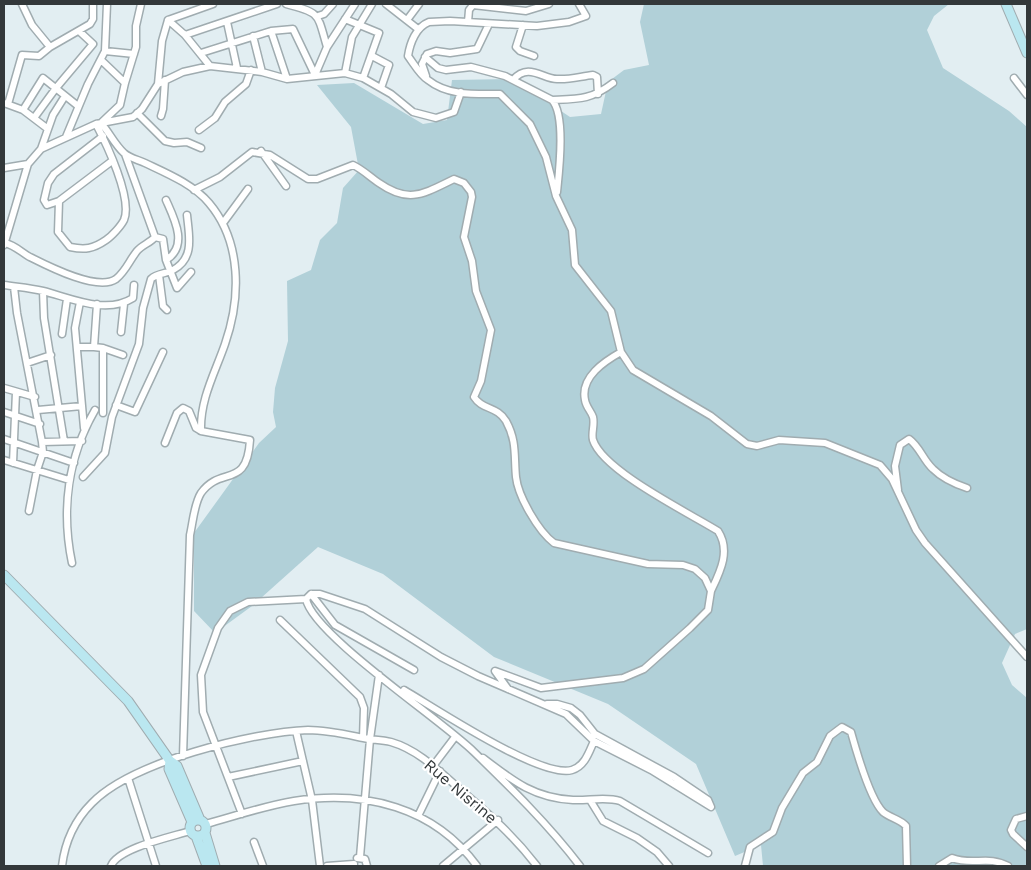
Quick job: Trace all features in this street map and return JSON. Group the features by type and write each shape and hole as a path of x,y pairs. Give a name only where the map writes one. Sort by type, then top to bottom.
{"street":[{"path":"22,4 32,25 50,47"},
{"path":"48,129 23,110 6,103 22,56 39,56 50,47 90,24 93,4"},
{"path":"66,137 78,106 105,51 107,4"},
{"path":"99,123 120,105 134,54 136,26 142,4"},
{"path":"168,20 213,4"},
{"path":"185,35 277,4"},
{"path":"286,4 312,10 318,16 328,47"},
{"path":"318,16 324,14 333,4"},
{"path":"315,75 328,47 355,4"},
{"path":"345,73 352,37 358,24 372,4"},
{"path":"386,4 418,29"},
{"path":"407,20 420,4"},
{"path":"468,22 469,10 473,5 526,11 550,4"},
{"path":"579,4 586,16 552,25 429,22 418,29 409,46 408,56 427,80 448,91 500,94 530,124 546,157 556,196 572,230 575,265 611,311 621,352 633,370 711,416 746,444 757,446 779,440 825,444 880,465 892,479 916,530 925,543 1027,657"},
{"path":"1006,4 1027,53"},
{"path":"345,19 379,33 363,78"},
{"path":"168,20 185,35 210,66"},
{"path":"160,116 163,109 162,41 168,20"},
{"path":"227,22 237,68"},
{"path":"427,80 422,64 427,54 436,51 450,53 477,49 489,24"},
{"path":"523,25 516,47 520,51 534,56"},
{"path":"201,53 270,31 293,29 315,75"},
{"path":"34,118 56,88 93,44 80,31"},
{"path":"270,31 287,79"},
{"path":"253,36 262,72"},
{"path":"105,51 134,54"},
{"path":"372,56 389,65 381,88"},
{"path":"426,57 438,68 446,70 471,67 512,80 552,100 556,104 560,129 556,196"},
{"path":"101,60 125,83"},
{"path":"41,149 99,123 133,117 162,82 183,72 210,66 251,70 287,79 345,73 363,78 381,88 413,112 436,118 454,112 460,92"},
{"path":"199,130 215,118 224,102 246,84 251,70"},
{"path":"512,80 516,76 532,72 555,80 593,75 598,79 598,94"},
{"path":"23,110 43,78 78,106"},
{"path":"1014,78 1027,95"},
{"path":"552,100 585,98 598,94 613,83"},
{"path":"65,96 48,129 41,149 28,164 15,214 5,235 4,245 12,244 44,264 92,282 104,283 114,280 126,270 137,251 155,236"},
{"path":"137,114 165,141 188,142 201,148"},
{"path":"59,201 58,232 70,247 82,250 95,248 110,237 124,219 124,193 99,123"},
{"path":"99,123 125,154 155,236 163,239 166,260 177,288 191,272"},
{"path":"103,136 54,174 48,183 44,200 47,205 59,201 112,161"},
{"path":"194,190 220,177 246,155 261,151 308,180 317,179 355,166 391,191 408,197 430,192 454,180 464,183 472,197 464,237 472,261 476,291 491,330 481,382 474,397 481,404 500,412 507,423 516,454 516,479 529,510 554,543 648,564 683,565 695,569 705,578 711,592"},
{"path":"261,151 286,186"},
{"path":"125,154 171,175 208,202 223,223 233,253 238,286 235,308 226,343 207,390 201,420 201,431"},
{"path":"4,168 28,164"},
{"path":"223,223 248,189"},
{"path":"166,200 174,218 179,239 175,253 166,260"},
{"path":"83,477 105,453 112,417 139,344 143,308 151,279 170,271 186,259 190,246 188,215"},
{"path":"159,275 163,306 167,310"},
{"path":"4,285 43,291 67,300 97,304 124,304 133,298 134,285"},
{"path":"14,287 27,363 38,410 43,452 37,470 29,511"},
{"path":"43,291 44,318 64,441"},
{"path":"62,334 67,300"},
{"path":"72,563 66,516 69,480 84,430 75,328 80,302"},
{"path":"94,347 97,304"},
{"path":"121,332 124,304"},
{"path":"78,348 103,348 123,356"},
{"path":"103,348 103,413"},
{"path":"116,405 134,412 163,352"},
{"path":"508,689 495,671 541,688 623,678 644,669 708,610 711,592 722,568 725,546 718,531 631,480 601,454 592,438 594,425 584,400 585,390 600,364 621,352"},
{"path":"27,363 51,356"},
{"path":"4,388 35,397"},
{"path":"13,463 16,392"},
{"path":"38,410 59,406 82,408 95,410 112,417"},
{"path":"165,443 177,412 183,408 189,410 196,428 201,431 250,440 247,463 241,470 207,488 202,493 196,508 190,554 184,756"},
{"path":"84,430 95,410"},
{"path":"4,412 40,424"},
{"path":"4,439 74,463"},
{"path":"898,491 895,466 900,444 909,439 933,469 956,484 967,488"},
{"path":"42,442 82,441"},
{"path":"4,460 69,480"},
{"path":"4,575 128,701 170,761 169,769 215,866"},
{"path":"242,814 203,712 201,675 218,628 230,611 248,602 309,597 320,594 365,609 441,657 508,689 547,704 572,718 594,741 651,770 711,806 708,800 680,781 595,734 580,715 571,708 557,704 547,704"},
{"path":"309,597 334,624 414,670"},
{"path":"309,597 309,610 342,645 379,675 487,739 548,768 566,771 577,768 584,761 594,741"},
{"path":"280,620 360,697 364,708 363,738"},
{"path":"327,866 354,865 360,857 370,739 379,675"},
{"path":"388,681 473,751 515,782 539,795 590,800 611,799 625,804 708,853"},
{"path":"745,866 750,847 773,832 782,808 803,773 817,762 834,732 842,727 851,732 855,748 878,804 884,813 906,826 907,866"},
{"path":"296,731 312,800 320,866"},
{"name":"Rue Nisrine","path":"62,866 67,840 75,823 100,795 128,778 215,745 296,731 329,731 392,742 440,771 498,820 537,866"},
{"path":"433,766 455,737"},
{"path":"473,751 523,800 580,866"},
{"path":"228,777 303,761"},
{"path":"418,816 440,771"},
{"path":"128,778 156,866"},
{"path":"111,866 114,859 124,852 242,814 282,804 312,800 366,800 405,810 452,836 464,848 477,866"},
{"path":"590,800 603,821 637,838 657,852 669,866"},
{"path":"1027,816 1016,819 1011,830 1012,834 1027,847"},
{"path":"443,866 498,820"},
{"path":"198,828 207,866"},
{"path":"254,842 263,866"},
{"path":"360,857 367,861 367,866"},
{"path":"939,866 952,858 968,862 991,859 1008,866"}],"shaded area":[{"path":"644,4 949,4 934,16 927,30 943,68 1009,111 1027,127 1027,629 1015,634 1002,663 1012,685 1027,698 1027,866 763,866 761,845 735,856 696,764 608,704 494,657 383,574 318,547 252,606 215,633 194,611 194,533 259,443 276,427 273,412 275,388 288,341 287,281 311,270 320,240 337,223 343,188 359,170 351,127 317,85 354,83 423,124 447,120 452,80 513,79 570,117 601,114 608,82 624,70 649,65 640,22"}]}
